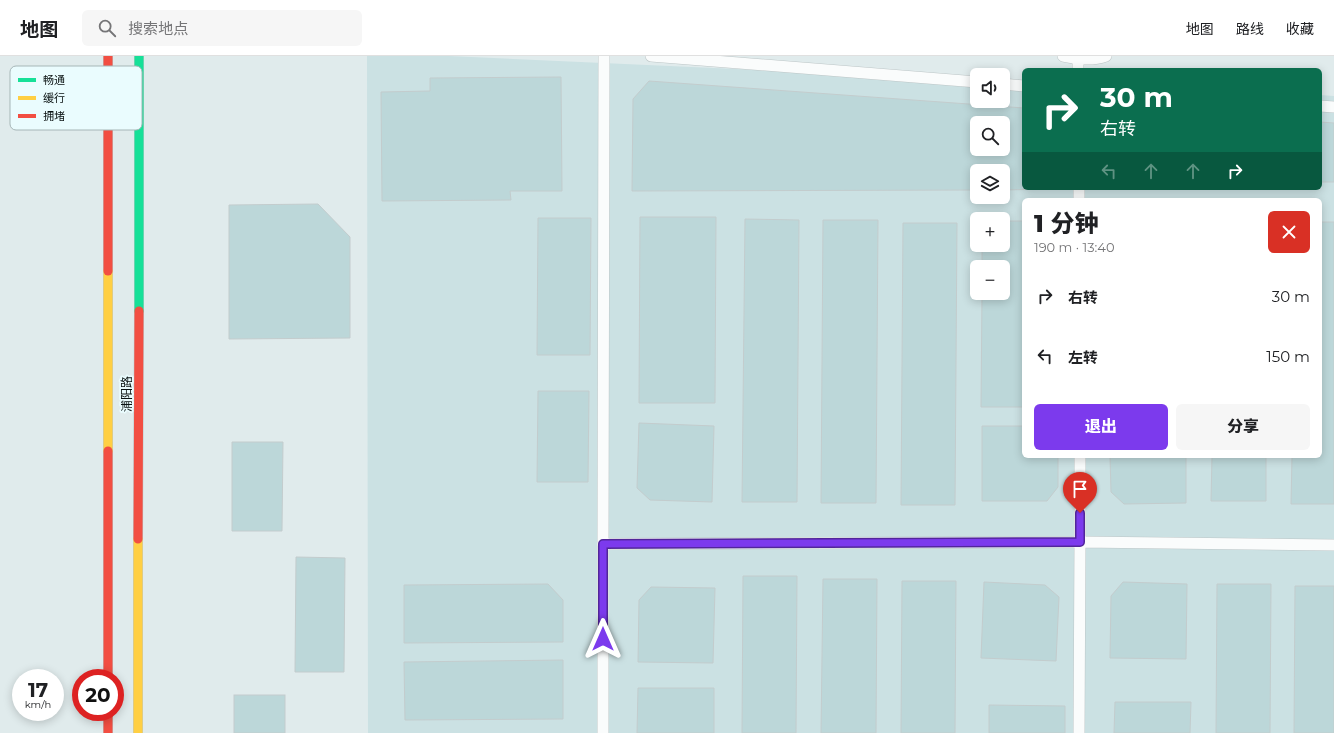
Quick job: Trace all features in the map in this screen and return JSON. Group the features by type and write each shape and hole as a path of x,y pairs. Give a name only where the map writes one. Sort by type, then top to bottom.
{"street":[{"name":"浦阳路","path":"139,56 139,66"},
{"name":"浦阳路","path":"108,130 108,669"},
{"name":"浦阳路","path":"138,733 139,130"},
{"path":"108,721 108,733"}],"lane":[{"path":"603,733 604,56"},
{"path":"652,56 970,81"},
{"path":"1063,56 1078,65 1106,56"},
{"path":"1010,85 1022,86"},
{"path":"1322,106 1334,107"},
{"path":"1079,733 1080,458"},
{"path":"603,544 1080,542 1334,545"}],"shaded area":[{"path":"367,56 449,56 970,80 970,108 1010,108 1010,81 1022,82 1022,190 1322,190 1322,95 1334,96 1334,733 368,733"}],"building":[{"path":"561,77 562,191 510,191 511,200 382,201 381,92 430,91 430,78"},
{"path":"649,81 970,104 970,108 1022,108 1022,190 1010,190 1010,164 970,164 970,190 632,191 633,99"},
{"path":"1322,122 1334,123 1334,182 1322,182"},
{"path":"318,204 350,237 350,338 229,339 229,205"},
{"path":"640,217 716,217 715,403 639,403"},
{"path":"538,218 591,218 590,355 537,355"},
{"path":"745,219 799,220 797,502 742,502"},
{"path":"823,220 878,220 876,503 821,503"},
{"path":"1010,221 1022,221 1022,407 981,407 982,300 1010,300 1010,260 982,260 982,252 1010,252"},
{"path":"1322,222 1334,222 1334,504 1291,504 1292,458 1322,458"},
{"path":"903,223 957,223 955,505 901,505"},
{"path":"538,391 589,391 588,482 537,482"},
{"path":"639,423 714,426 712,502 650,500 637,488"},
{"path":"982,426 1022,426 1022,458 1058,458 1058,487 1047,501 982,501"},
{"path":"232,442 283,442 282,531 232,531"},
{"path":"1110,458 1186,458 1186,503 1124,504 1111,492"},
{"path":"1212,458 1266,458 1266,501 1211,501"},
{"path":"296,557 345,558 344,672 295,672"},
{"path":"743,576 797,576 796,733 742,733"},
{"path":"823,579 877,579 876,733 821,733"},
{"path":"902,581 956,581 955,733 901,733"},
{"path":"984,582 1045,585 1059,597 1056,661 981,658"},
{"path":"1123,582 1187,584 1186,659 1110,658 1111,596"},
{"path":"548,584 563,600 563,642 404,643 404,585"},
{"path":"1217,584 1271,584 1270,733 1216,733"},
{"path":"1295,586 1334,586 1334,733 1294,733"},
{"path":"651,587 715,588 713,663 638,662 639,600"},
{"path":"563,660 563,719 405,720 404,662"},
{"path":"638,688 714,688 714,733 637,733"},
{"path":"234,695 285,695 285,733 234,733"},
{"path":"1115,702 1191,702 1190,733 1114,733"},
{"path":"989,705 1065,706 1065,733 989,733"}],"traffic: fast":[{"path":"139,56 139,66"},
{"path":"139,130 139,311"}],"traffic: slow":[{"path":"108,271 108,451"},
{"path":"138,539 138,733"}],"traffic: jam":[{"path":"108,56 108,66"},
{"path":"108,130 108,271"},
{"path":"138,539 139,311"},
{"path":"108,451 108,669"},
{"path":"108,721 108,733"}],"route":[{"path":"603,639 603,544 1080,542 1080,513"}]}
